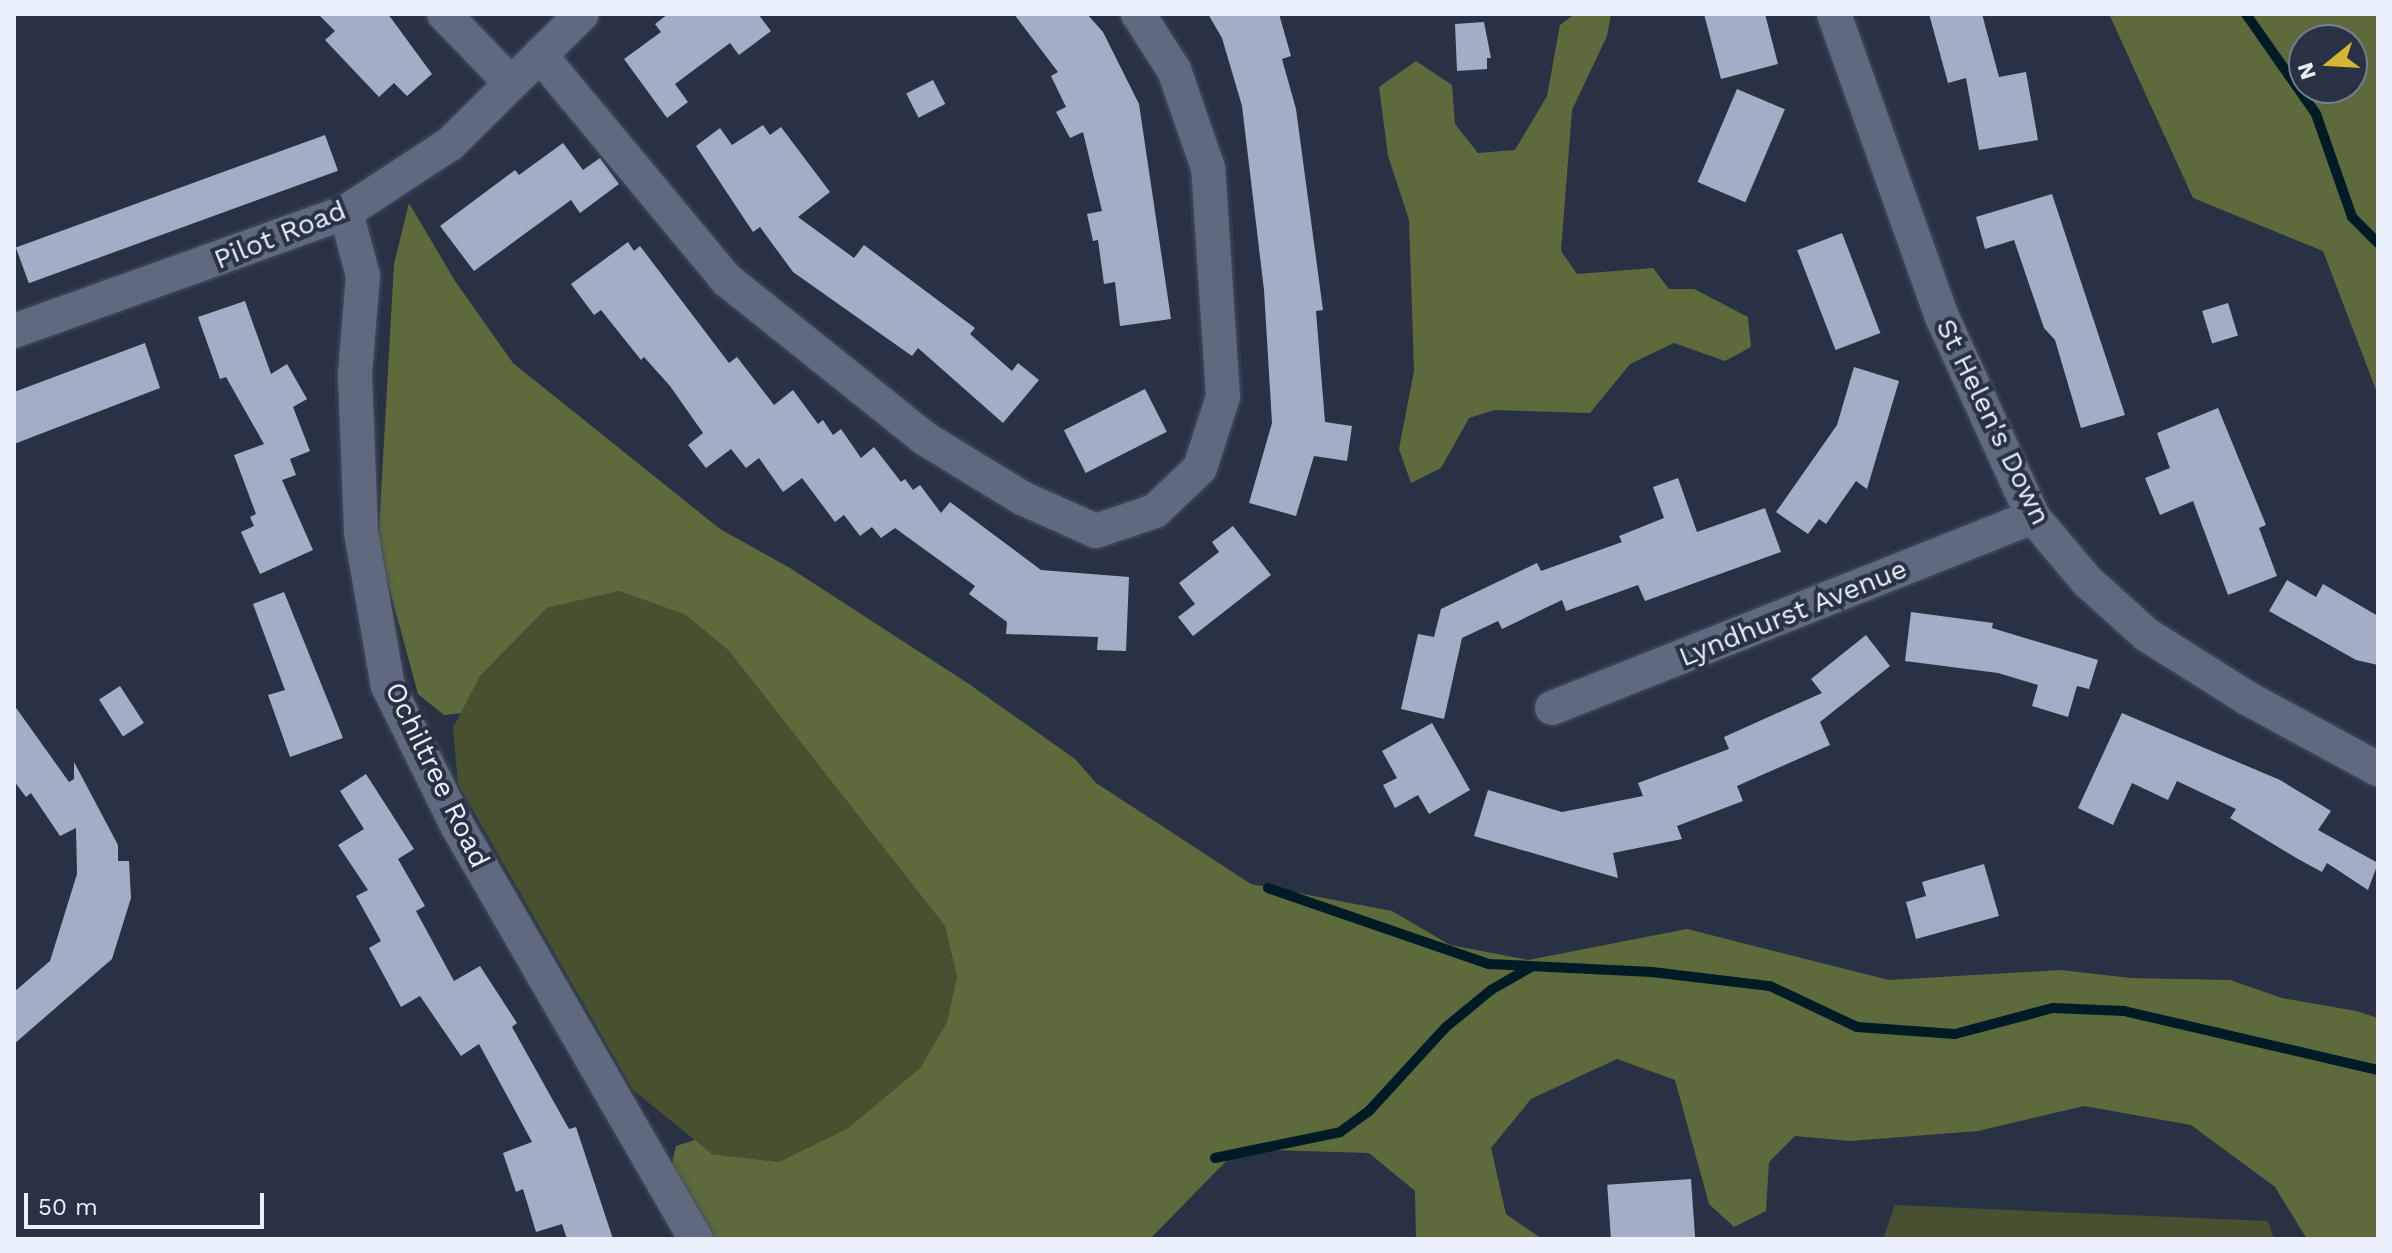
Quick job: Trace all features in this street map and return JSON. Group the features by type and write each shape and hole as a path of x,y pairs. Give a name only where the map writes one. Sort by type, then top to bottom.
{"street":[{"path":"444,14 510,82"},
{"name":"Pilot Road","path":"14,331 346,212 450,144 582,14"},
{"path":"540,55 727,280 924,438 1022,498 1096,531 1155,511 1200,468 1223,397 1208,168 1174,70 1138,14"},
{"name":"St Helen's Down","path":"1834,14 1942,317 2033,517 2087,581 2147,635 2247,698 2378,769"},
{"name":"Ochiltree Road","path":"346,212 363,276 355,374 361,532 388,686 458,827 696,1239"},
{"name":"Lyndhurst Avenue","path":"1552,708 2033,517"}],"green space":[{"path":"1575,14 1611,14 1607,36 1572,110 1561,251 1577,274 1653,268 1669,289 1694,289 1748,317 1751,347 1725,361 1674,343 1630,364 1590,413 1495,410 1469,418 1441,468 1411,483 1399,449 1414,371 1409,220 1388,156 1379,87 1416,61 1452,85 1455,124 1478,153 1515,150 1547,96 1560,25"},
{"path":"2109,14 2378,14 2378,395 2323,251 2193,198"},
{"path":"409,203 455,281 513,363 720,529 790,568 969,684 1075,759 1096,783 1251,884 1392,911 1450,945 1528,960 1687,929 1889,980 2061,970 2131,978 2230,980 2282,998 2356,1011 2378,1018 2378,1239 2307,1239 2275,1187 2191,1125 2084,1106 1978,1131 1850,1141 1795,1136 1769,1162 1766,1211 1734,1227 1709,1204 1675,1080 1617,1059 1531,1099 1491,1148 1506,1214 1542,1239 1416,1239 1415,1191 1369,1153 1238,1149 1150,1239 710,1239 671,1167 676,1146 695,1140 712,1154 779,1162 848,1128 920,1068 947,1022 957,977 945,926 729,651 686,615 619,591 547,608 480,676 461,713 444,715 418,694 378,547 394,264"},
{"path":"619,591 686,615 729,651 945,926 957,978 947,1022 920,1068 848,1128 779,1162 712,1154 633,1090 458,784 453,728 480,676 547,608"},
{"path":"1895,1205 2268,1221 2274,1239 1883,1239"}],"building":[{"path":"318,14 388,14 432,74 407,96 394,83 379,97 325,40 335,31"},
{"path":"668,14 758,14 771,31 739,55 730,43 675,84 688,102 667,118 624,59 661,32 655,24"},
{"path":"1014,14 1087,14 1103,32 1139,104 1171,319 1120,326 1115,282 1104,284 1098,240 1093,241 1087,214 1102,211 1083,132 1070,138 1056,112 1066,107 1051,76 1058,72"},
{"path":"1208,14 1279,14 1291,56 1282,59 1296,109 1323,310 1316,311 1325,422 1352,426 1347,461 1314,456 1296,516 1249,503 1272,423 1264,290 1242,106 1222,38"},
{"path":"1704,14 1765,14 1778,64 1721,79"},
{"path":"1929,14 1982,14 1999,77 2026,72 2038,140 1979,150 1966,78 1948,83"},
{"path":"1484,22 1491,58 1487,58 1487,69 1457,71 1455,24"},
{"path":"933,80 945,104 919,118 906,94"},
{"path":"1737,89 1785,109 1745,202 1698,182"},
{"path":"763,125 770,135 781,127 830,192 798,217 854,258 864,245 975,328 970,334 1012,371 1018,363 1039,380 1003,423 918,348 912,356 793,272 760,227 753,232 696,146 720,128 732,145"},
{"path":"325,135 338,171 29,283 16,248"},
{"path":"563,143 583,170 600,158 619,184 580,213 571,200 474,271 440,226 515,170 519,175"},
{"path":"2052,194 2125,415 2081,428 2055,340 2044,328 2014,240 1985,249 1976,217"},
{"path":"1842,233 1880,333 1836,350 1797,250"},
{"path":"628,242 634,251 640,246 729,363 737,357 774,405 793,390 818,424 823,420 833,435 841,429 861,458 874,447 901,482 905,479 913,490 920,485 941,513 950,502 1041,570 1129,577 1126,651 1097,650 1098,637 1006,634 1007,622 969,594 975,586 895,528 881,538 872,527 860,536 844,515 835,522 802,478 783,492 759,458 746,468 731,449 706,468 688,445 703,433 670,386 644,357 641,360 601,310 594,315 571,284"},
{"path":"245,301 271,374 287,364 307,399 293,407 310,451 290,459 296,475 282,480 313,550 260,574 241,532 254,526 250,517 256,514 234,455 264,444 226,377 220,379 198,317"},
{"path":"2228,303 2238,336 2212,343 2202,311"},
{"path":"145,343 160,388 14,444 14,392"},
{"path":"1854,367 1899,381 1867,489 1856,481 1826,524 1819,519 1808,534 1776,512 1837,425"},
{"path":"1145,389 1167,432 1086,473 1064,430"},
{"path":"2218,408 2266,525 2259,528 2277,576 2228,595 2193,501 2160,515 2145,478 2170,468 2157,433"},
{"path":"1678,478 1697,532 1765,508 1781,552 1645,601 1638,585 1566,611 1562,600 1502,629 1498,621 1462,638 1444,719 1401,709 1418,634 1434,637 1441,609 1537,563 1541,571 1622,542 1619,536 1664,518 1653,487"},
{"path":"1233,526 1271,575 1193,636 1178,617 1195,604 1179,583 1219,552 1212,542"},
{"path":"2287,580 2316,597 2323,584 2378,616 2378,665 2356,660 2269,611"},
{"path":"284,592 343,738 290,757 268,695 285,690 253,604"},
{"path":"1911,612 1993,623 1992,628 2098,660 2089,689 2077,686 2068,717 2032,706 2038,685 1998,673 1905,661"},
{"path":"1866,635 1890,666 1820,722 1830,745 1737,786 1743,801 1677,826 1682,839 1613,853 1618,878 1474,836 1488,790 1562,812 1643,796 1638,783 1729,749 1724,737 1822,693 1811,679"},
{"path":"120,686 144,723 123,737 99,700"},
{"path":"14,705 69,782 74,779 74,762 118,845 118,861 129,861 131,898 112,959 14,1044 14,992 50,961 77,874 76,828 60,836 31,793 26,797 14,781"},
{"path":"2122,713 2280,780 2331,811 2318,830 2378,863 2368,890 2327,863 2322,872 2298,859 2230,818 2236,809 2177,781 2168,800 2132,783 2113,825 2078,808"},
{"path":"1432,723 1470,790 1429,814 1418,795 1395,808 1383,785 1397,778 1382,751"},
{"path":"366,774 414,849 398,859 425,906 416,911 454,981 480,966 517,1023 512,1027 569,1129 576,1127 613,1239 567,1239 562,1224 536,1232 523,1189 516,1192 503,1153 532,1142 479,1044 461,1056 420,996 401,1007 369,948 381,941 356,896 368,890 338,845 364,829 340,791"},
{"path":"1984,864 1999,916 1916,939 1906,902 1926,896 1922,882"},
{"path":"1691,1179 1695,1239 1611,1239 1607,1185"}],"waterway":[{"path":"2246,14 2316,114 2352,217 2378,243"},
{"path":"1268,888 1489,964 1652,972 1770,986 1857,1027 1955,1034 2053,1008 2124,1011 2377,1070"},
{"path":"1215,1158 1340,1132 1369,1111 1446,1027 1491,990 1531,967"}]}
